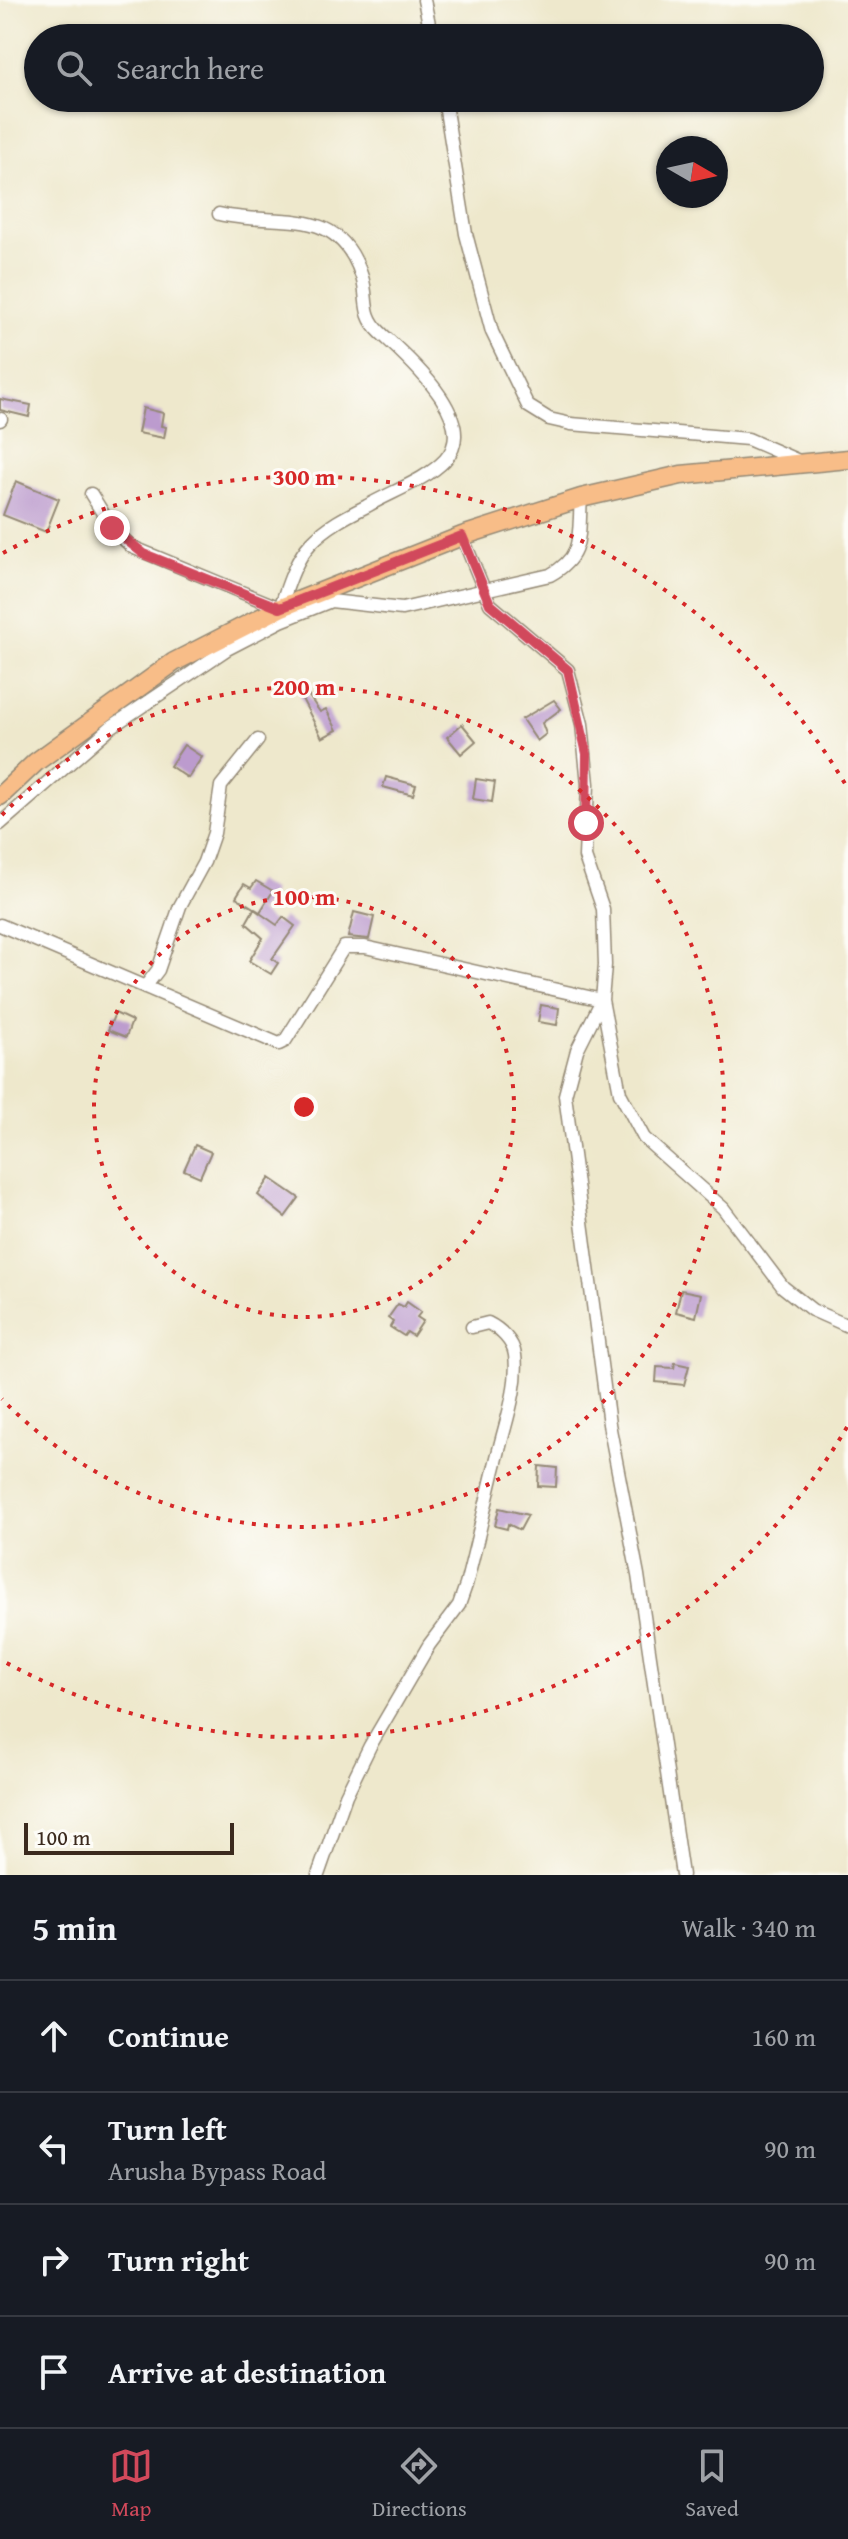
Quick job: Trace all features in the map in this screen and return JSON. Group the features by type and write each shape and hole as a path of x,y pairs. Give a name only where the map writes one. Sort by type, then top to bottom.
{"main road":[{"path":"0,796 36,762 174,662 280,608 462,536 581,498 681,475 848,459"}],"street":[{"path":"424,0 429,24"},
{"path":"446,112 466,234 492,332 528,406 549,419 571,424 748,439 804,463"},
{"path":"91,494 112,528 132,547 280,608 295,568 310,544 337,522 445,459 453,447 455,425 425,376 368,319 362,277 330,230 303,220 256,221 219,214"},
{"path":"0,824 111,727 214,657 281,621 331,601 402,609 550,575 570,564 576,553 581,498"},
{"path":"462,536 483,590 508,621 568,670 573,681 587,754 585,857 603,909 602,1000 620,1093 644,1138 723,1208 783,1287 812,1310 848,1326"},
{"path":"145,987 158,970 180,906 204,862 214,833 221,786 258,740"},
{"path":"0,925 279,1044 285,1041 344,947 365,947 602,1000"},
{"path":"602,1000 577,1050 565,1095 609,1424 638,1575 682,1875"},
{"path":"318,1875 364,1756 429,1645 459,1605 466,1585 500,1446 511,1415 515,1355 511,1343 497,1328 488,1323 472,1327"}],"building":[{"path":"0,399 31,405 29,417 0,410"},
{"path":"143,408 163,413 161,426 166,427 164,438 138,433"},
{"path":"16,481 59,499 46,532 3,515"},
{"path":"306,692 320,712 326,709 337,730 322,738 300,695"},
{"path":"554,700 561,709 542,723 546,734 537,741 522,719"},
{"path":"462,724 476,741 461,754 447,737"},
{"path":"184,745 202,757 188,778 170,766"},
{"path":"386,777 416,785 413,795 383,787"},
{"path":"476,779 495,782 492,802 473,799"},
{"path":"256,881 273,891 260,912 236,897 244,884 251,888"},
{"path":"254,909 277,925 283,917 295,926 272,959 278,963 271,974 249,961 263,938 246,923"},
{"path":"354,912 374,917 369,939 348,937"},
{"path":"541,1005 559,1008 557,1025 538,1022"},
{"path":"115,1013 132,1021 126,1037 108,1030"},
{"path":"195,1145 211,1152 200,1177 184,1170"},
{"path":"270,1178 299,1198 285,1217 258,1195"},
{"path":"681,1290 701,1294 696,1317 676,1312"},
{"path":"407,1302 421,1312 417,1317 423,1321 413,1336 407,1332 404,1336 390,1327 393,1322 388,1318 398,1304 404,1307"},
{"path":"675,1363 689,1366 684,1385 656,1382 657,1367 674,1368"},
{"path":"539,1466 557,1468 556,1487 538,1486"},
{"path":"499,1508 528,1515 520,1530 508,1524 507,1529 495,1526"}],"route":[{"path":"112,528 144,554 280,608 462,536 490,604 568,670 573,681 587,754 586,823"}]}
